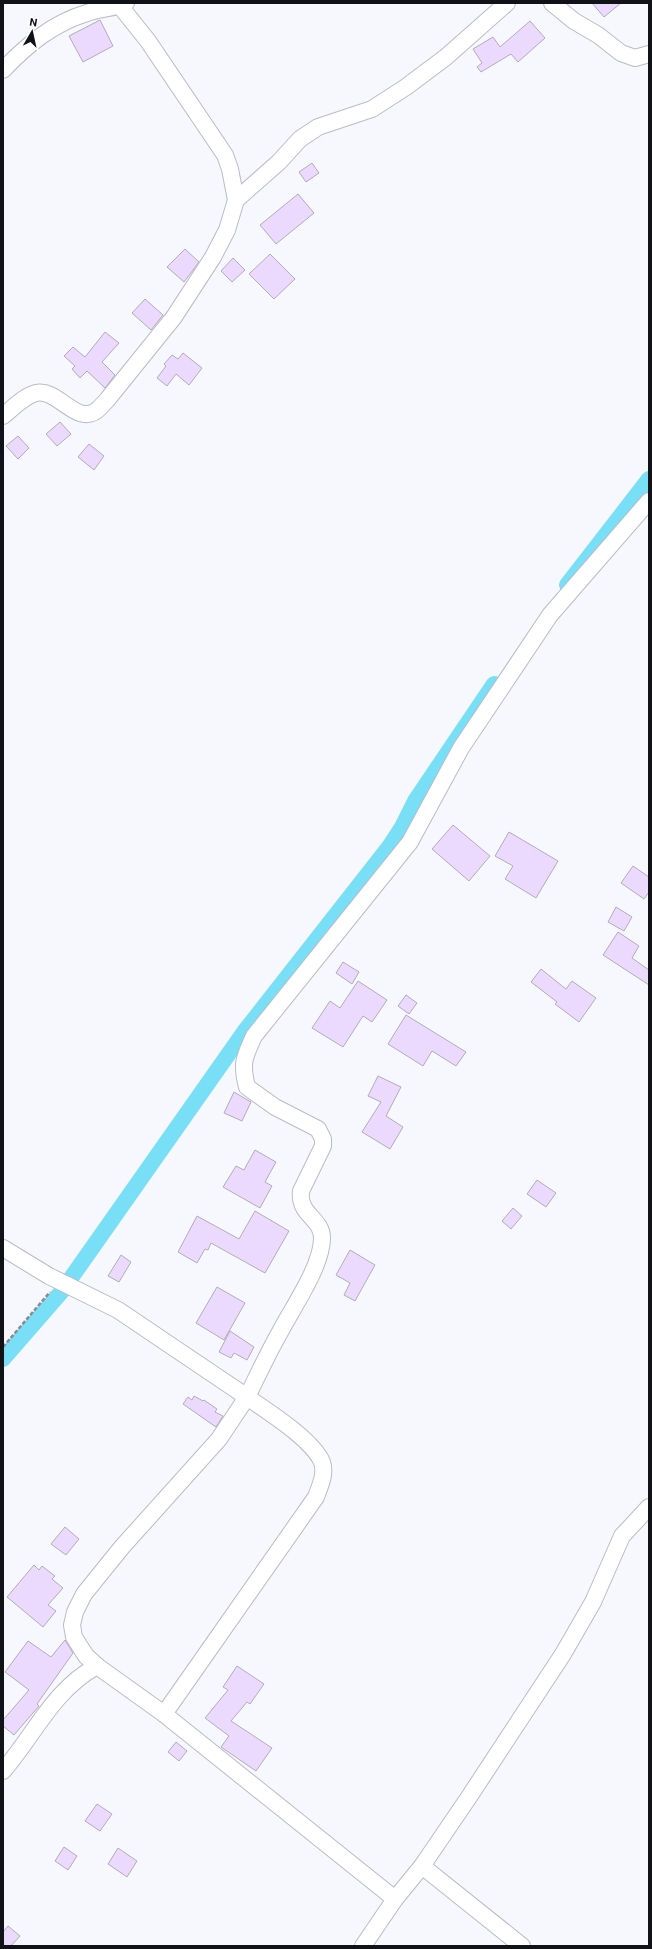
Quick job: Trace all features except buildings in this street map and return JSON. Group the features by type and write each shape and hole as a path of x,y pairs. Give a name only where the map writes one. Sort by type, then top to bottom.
{"street":[{"path":"236,200 279,162 300,139 318,127 372,109 406,87 446,57 507,3"},
{"path":"552,3 574,21 598,35 621,53 635,58 649,54"},
{"path":"3,70 40,37 62,23 87,12 123,4 225,155 230,169 236,200 227,230 213,257 174,317 107,400 96,411 89,414 77,412 45,392 36,393 23,400 3,416"},
{"path":"395,1899 164,1714 97,1666 86,1656 74,1637 72,1625 75,1612 84,1594 122,1547 219,1439 247,1397 279,1332 320,1258 322,1238 321,1230 304,1210 300,1197 301,1190 323,1146 324,1139 318,1129 275,1107 247,1087 244,1073 244,1060 254,1036 410,842 461,748 550,615 649,501"},
{"path":"3,1248 60,1281 118,1310 247,1397 294,1431 311,1447 322,1462 324,1475 316,1497 164,1714"},
{"path":"363,1946 395,1899 422,1866 563,1654 593,1602 622,1536 649,1507"},
{"path":"3,1771 56,1700 80,1675 97,1666"},
{"path":"422,1866 522,1946"}],"path":[{"path":"3,1346 60,1281"}],"waterway":[{"path":"567,585 649,479"},
{"path":"71,1278 244,1032 389,847 402,827 415,801 494,684"},
{"path":"3,1359 63,1290"}]}
